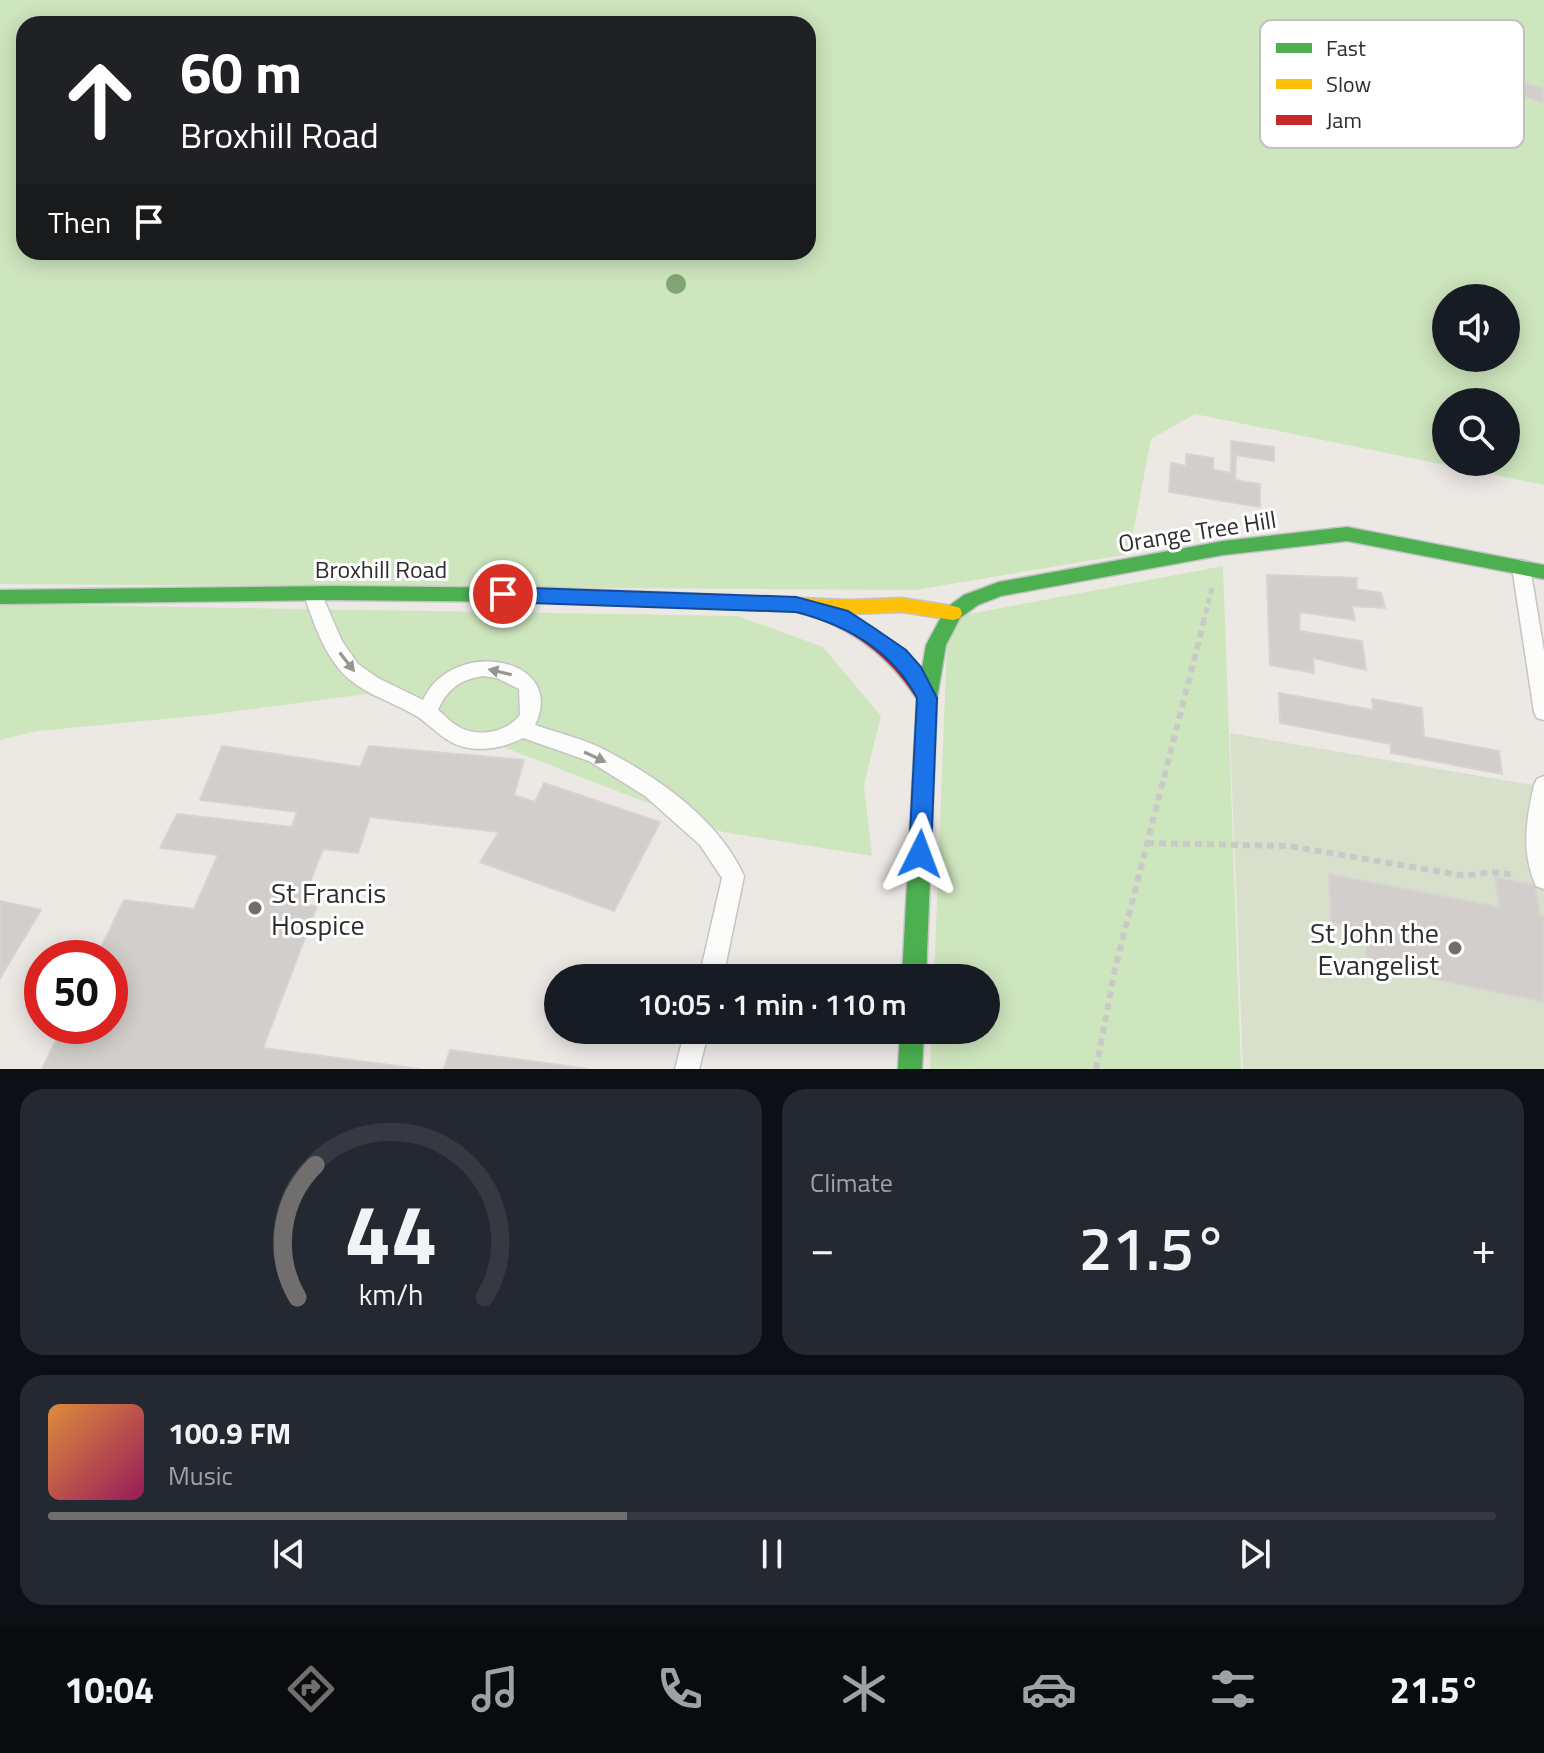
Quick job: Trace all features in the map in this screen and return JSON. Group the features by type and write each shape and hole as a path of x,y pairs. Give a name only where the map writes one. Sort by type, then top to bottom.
{"main road":[{"name":"Orange Tree Hill","path":"953,613 971,600 999,589 1223,548 1347,534 1544,572"},
{"name":"Broxhill Road","path":"0,597 76,599 312,593 473,593 850,607 913,604 953,613"},
{"path":"796,604 841,617 899,655 914,673 927,698"},
{"path":"915,964 927,698 936,645 953,613"},
{"path":"910,1069 911,1044"}],"lane":[{"path":"1521,567 1544,712"},
{"path":"312,593 342,660 363,680 427,712 454,735 471,740 496,740 522,729 530,716 528,684 498,670 465,671 446,679 434,693 427,712"},
{"path":"522,729 596,755 652,790 708,838 733,876 714,964"},
{"path":"1544,785 1534,826 1539,866 1544,879"},
{"path":"687,1069 693,1044"}],"path":[{"path":"1096,1069 1115,969 1223,548"},
{"path":"1147,843 1289,846 1465,876 1492,872 1544,879"}],"green space":[{"path":"0,0 1544,0 1544,485 1500,476 1520,476 1520,388 1432,388 1432,462 1195,414 1151,439 1129,554 915,590 0,584"},
{"path":"1223,566 1241,1069 930,1069 931,1044 1000,1044 1000,964 935,964 948,618"},
{"path":"0,604 738,616 823,647 881,716 864,785 872,856 723,832 366,694 207,715 37,731 0,740"},
{"path":"1230,733 1544,787 1544,1069 1243,1069"}],"building":[{"path":"1524,83 1544,89 1544,103 1524,96"},
{"path":"1231,441 1274,447 1274,461 1236,455 1235,480 1260,484 1260,507 1169,492 1171,463 1186,466 1186,454 1213,458 1213,470 1231,473"},
{"path":"1267,575 1357,578 1356,589 1381,593 1385,608 1352,606 1355,620 1300,612 1299,631 1362,641 1366,670 1313,658 1314,673 1270,665"},
{"path":"1279,693 1373,710 1372,699 1422,708 1424,737 1499,751 1502,774 1391,753 1391,744 1280,723"},
{"name":"St Francis Hospice","path":"222,746 360,767 369,746 524,760 514,795 535,802 544,783 660,822 614,911 480,862 499,832 370,817 358,853 323,849 301,905 317,906 263,1048 419,1069 42,1069 54,1044 128,1044 128,940 105,940 124,900 194,909 218,855 160,848 177,814 292,827 297,812 200,800"},
{"name":"St John the Evangelist","path":"1329,874 1499,907 1495,877 1535,885 1540,916 1544,917 1544,1002 1367,965 1365,930 1331,923"},
{"path":"0,901 41,910 0,978"},
{"path":"450,1050 588,1069 444,1069"}],"traffic: fast":[{"path":"915,964 927,698 936,645 953,613 971,600 999,589 1223,548 1347,534 1544,572"},
{"path":"0,597 334,593 548,595"},
{"path":"910,1069 911,1044"}],"traffic: slow":[{"path":"548,595 850,607 902,605 953,613"}],"traffic: jam":[{"path":"821,611 854,625 882,644 906,669 927,698"}],"place":[{"name":"St Francis Hospice","path":"255,908"},
{"name":"St John the Evangelist","path":"1455,948"}],"route":[{"path":"503,594 796,604 841,617 868,633 899,655 914,673 927,698 920,854"}]}
